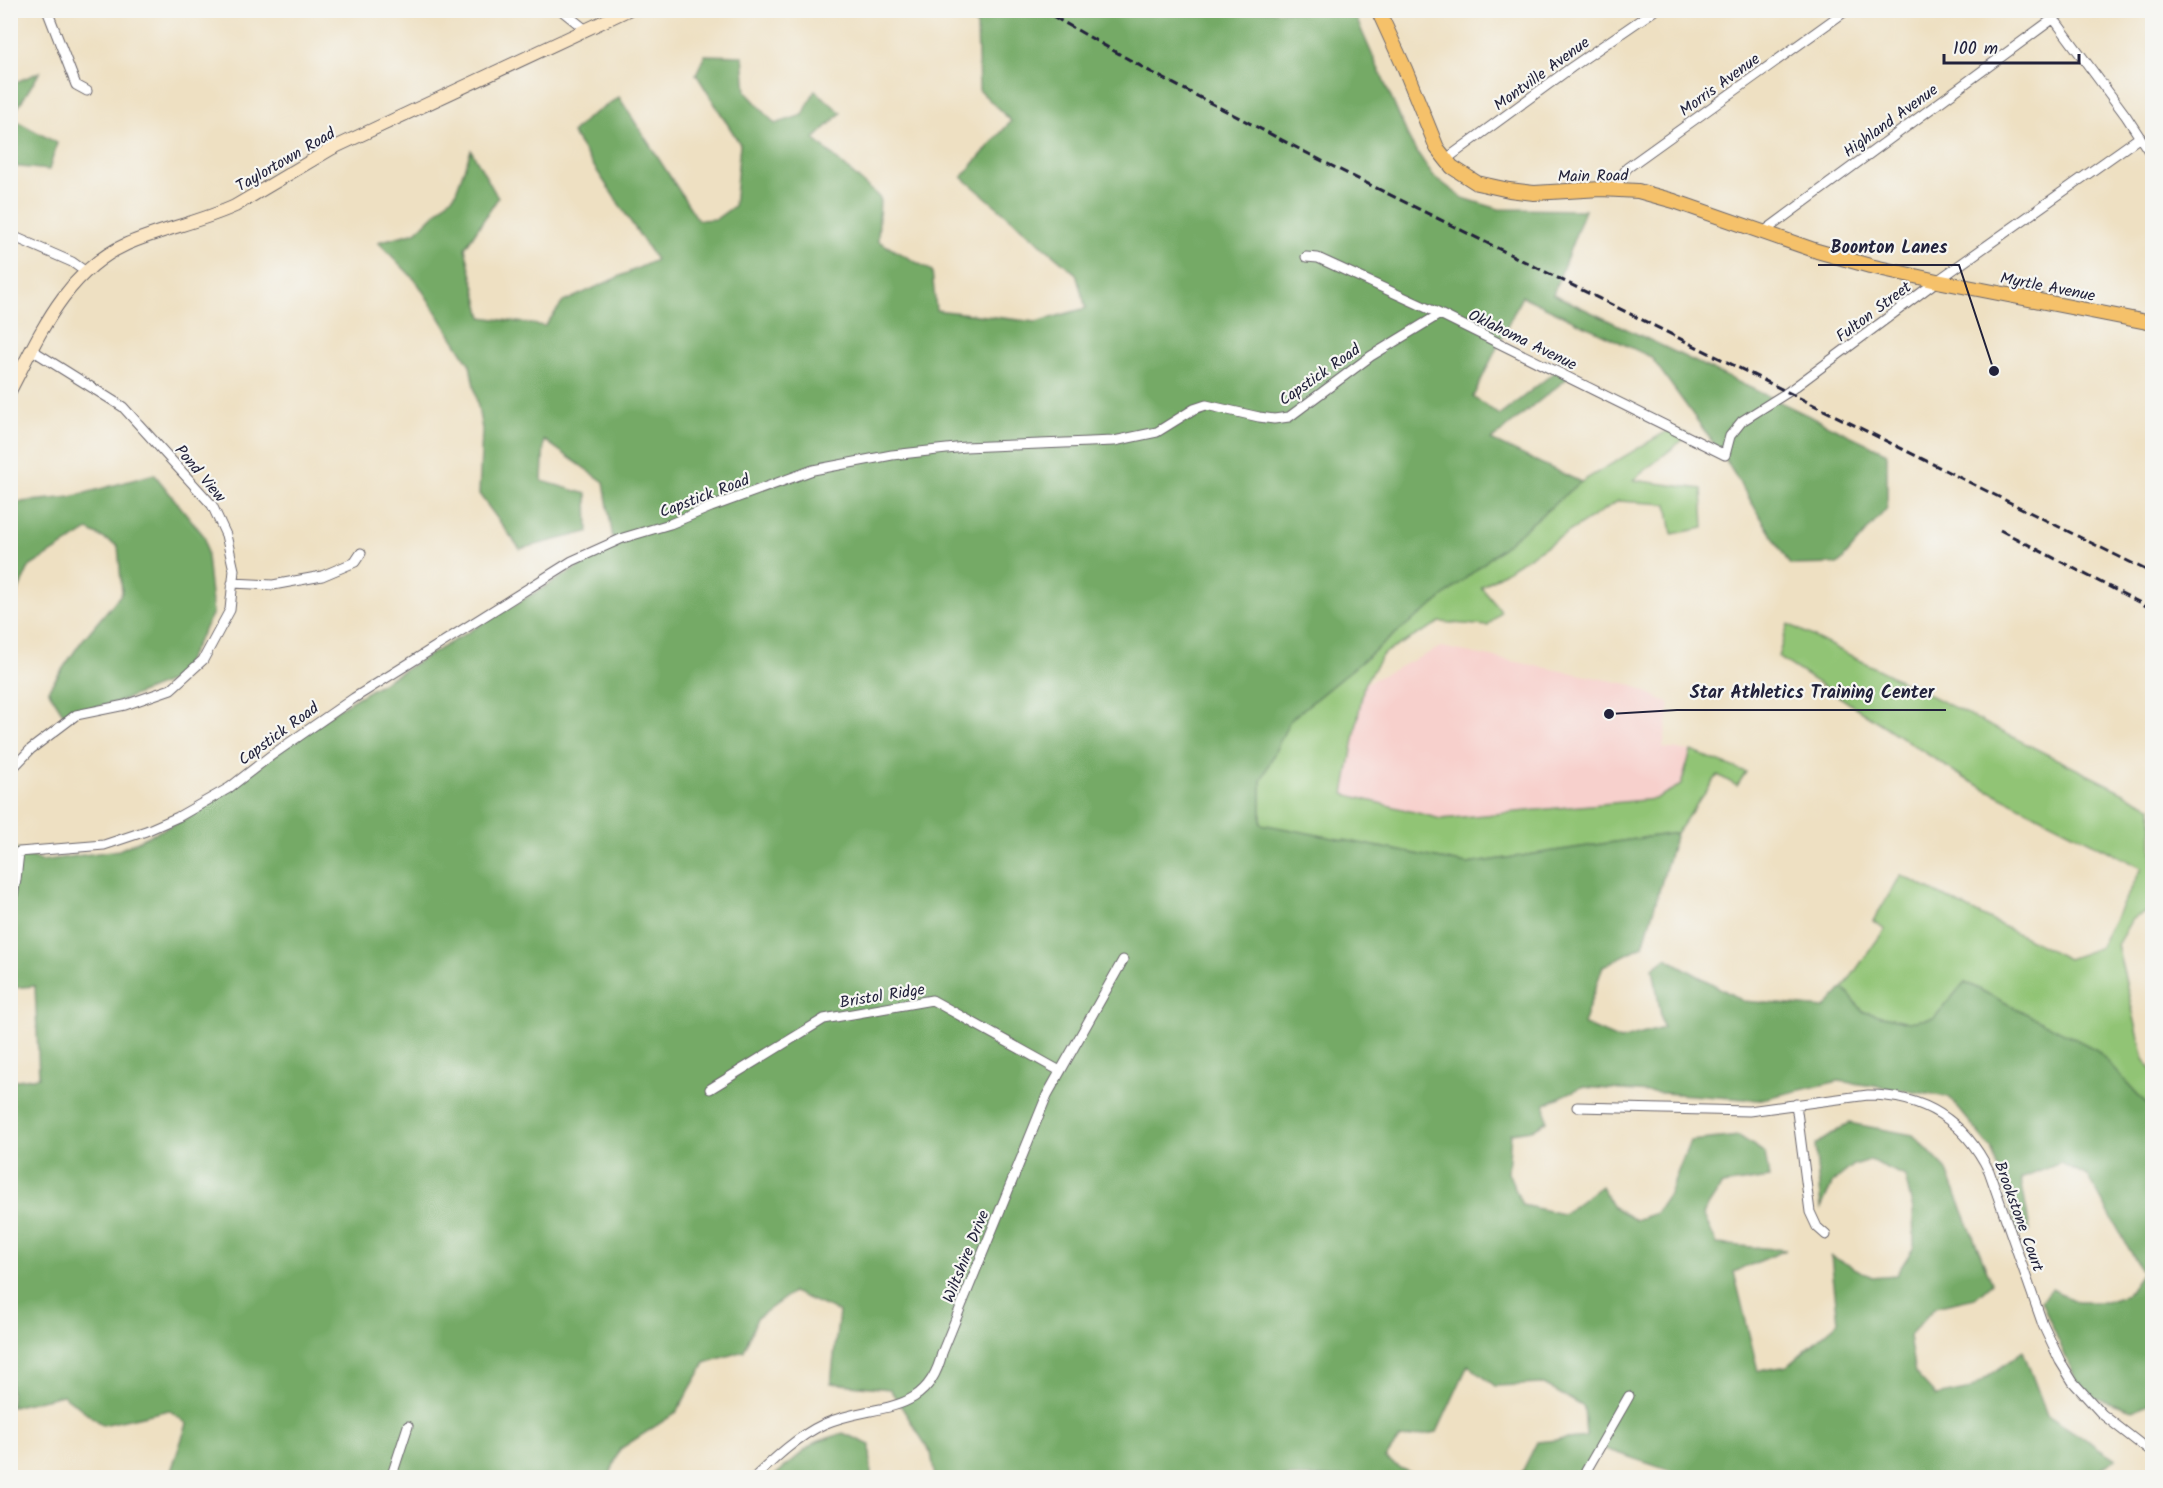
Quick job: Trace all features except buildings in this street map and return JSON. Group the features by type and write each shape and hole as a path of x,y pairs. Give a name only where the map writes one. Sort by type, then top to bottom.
{"main road":[{"name":"Main Road","path":"1378,10 1437,148 1445,160 1470,179 1509,190 1534,193 1617,189 1656,195 1761,233 1855,262 1937,281"},
{"name":"Myrtle Avenue","path":"1937,281 2152,323"}],"street":[{"path":"47,10 76,85 87,91"},
{"path":"561,10 586,30"},
{"name":"Taylortown Road","path":"10,391 64,294 86,272 127,244 219,214 332,149 628,10"},
{"name":"Montville Avenue","path":"1445,160 1572,67 1655,10"},
{"name":"Morris Avenue","path":"1617,189 1627,168 1847,10"},
{"name":"Highland Avenue","path":"1761,233 2065,10"},
{"path":"2054,19 2152,156"},
{"name":"Fulton Street","path":"1725,455 1730,435 1742,421 1788,392 1937,281 2140,137"},
{"path":"10,235 72,262 86,272"},
{"name":"Oklahoma Avenue","path":"1306,257 1318,258 1440,314 1725,455"},
{"name":"Capstick Road","path":"10,912 19,852 104,845 146,831 194,808 229,788 344,705 551,574 594,550 813,470 892,455 965,447 1114,441 1157,432 1194,409 1206,405 1259,417 1274,419 1289,417 1371,356 1440,314"},
{"name":"Pond View","path":"10,771 31,749 76,715 125,705 171,689 203,660 230,610 234,570 226,535 212,506 123,407 32,350"},
{"path":"232,583 273,585 322,576 355,562 361,553"},
{"name":"Wiltshire Drive","path":"754,1478 787,1448 824,1425 868,1410 894,1407 914,1398 929,1384 939,1366 942,1353 1047,1095 1123,960"},
{"name":"Bristol Ridge","path":"710,1089 824,1019 932,1000 1060,1071"},
{"name":"Brookstone Court","path":"1577,1107 1749,1111 1868,1095 1901,1097 1932,1109 1954,1123 1965,1134 1989,1171 2043,1325 2073,1382 2102,1414 2152,1453"},
{"path":"1796,1104 1810,1212 1817,1227 1826,1235"},
{"path":"1582,1478 1629,1396"},
{"path":"391,1478 408,1426"}],"shaded area":[{"path":"1441,647 1633,685 1670,704 1663,748 1691,751 1681,786 1655,799 1441,819 1344,794 1364,684"}],"green space":[{"path":"950,11 1353,11 1411,143 1433,176 1463,198 1499,209 1585,210 1553,294 1887,453 1887,508 1839,564 1790,565 1725,459 1651,357 1522,296 1473,397 1500,415 1556,371 1569,377 1491,440 1581,482 1430,608 1290,720 1261,781 1261,824 1467,864 1676,833 1643,946 1603,966 1583,1024 1620,1040 1663,1028 1653,968 1666,958 1743,1001 1825,1008 1843,988 1864,1012 1909,1022 1934,1018 1965,982 2097,1050 2152,1110 2152,1402 2132,1410 2093,1397 2076,1380 2041,1301 2052,1289 2077,1302 2106,1302 2126,1295 2142,1272 2088,1176 2060,1163 2021,1179 2030,1230 2019,1236 1991,1148 1949,1097 1839,1081 1758,1100 1582,1087 1545,1104 1547,1121 1532,1130 1511,1133 1508,1172 1522,1205 1563,1214 1601,1186 1612,1206 1635,1220 1656,1213 1669,1194 1690,1141 1739,1136 1765,1153 1769,1178 1722,1185 1703,1214 1717,1244 1786,1250 1734,1272 1758,1371 1787,1366 1838,1322 1831,1256 1872,1277 1896,1275 1914,1247 1913,1210 1905,1176 1870,1160 1854,1165 1833,1182 1821,1208 1815,1145 1849,1123 1913,1135 1946,1169 1992,1283 1975,1298 1935,1307 1909,1336 1915,1373 1936,1396 1971,1389 2023,1351 2047,1415 2116,1459 2087,1478 1692,1478 1602,1448 1582,1477 1545,1477 1522,1472 1537,1442 1586,1437 1584,1407 1543,1384 1495,1386 1468,1365 1437,1432 1399,1439 1385,1459 1417,1477 935,1477 931,1453 890,1389 831,1383 839,1312 793,1292 757,1318 744,1351 705,1363 676,1413 620,1449 609,1477 169,1477 187,1424 169,1410 103,1425 63,1395 11,1407 10,1081 39,1077 35,986 11,988 11,847 41,861 119,850 189,817 338,709 614,546 604,482 544,440 542,481 587,494 588,532 520,549 479,494 482,429 470,365 417,282 378,242 416,232 455,194 471,150 498,198 465,248 482,317 545,326 563,302 656,260 572,133 587,118 619,97 698,220 716,219 734,206 740,144 696,74 705,55 743,56 746,92 775,124 803,115 815,90 841,113 814,139 880,198 878,241 932,271 936,310 1036,322 1086,308 1076,274 962,177 1011,121 979,90 977,25"},
{"path":"40,72 11,118 11,84"},
{"path":"11,118 57,143 49,170 11,166"},
{"path":"1672,428 1689,435 1633,480 1702,489 1704,528 1672,534 1667,504 1618,501 1481,587 1501,611 1488,626 1440,622 1383,654 1364,684 1344,794 1441,819 1655,799 1681,785 1691,751 1746,772 1737,786 1718,775 1676,833 1467,864 1261,824 1261,781 1290,720 1430,608 1581,482"},
{"path":"154,474 205,537 213,613 178,678 118,702 64,715 48,690 81,642 122,593 118,546 88,530 29,567 11,608 11,503 71,497"},
{"path":"1788,624 2152,807 2152,909 2132,919 2117,945 2144,1059 2152,1070 2152,1110 2097,1050 1965,982 1934,1018 1909,1022 1864,1012 1843,988 1885,929 1873,921 1901,875 2068,959 2099,948 2142,868 1964,778 1778,657"},
{"path":"843,1433 870,1445 871,1477 773,1477 814,1443"}],"railway":[{"path":"1042,10 1151,72 1330,165 2152,573"},
{"path":"2000,530 2152,609"}],"place":[{"name":"Boonton Lanes","path":"1994,371"},
{"name":"Star Athletics Training Center","path":"1609,714"}]}
